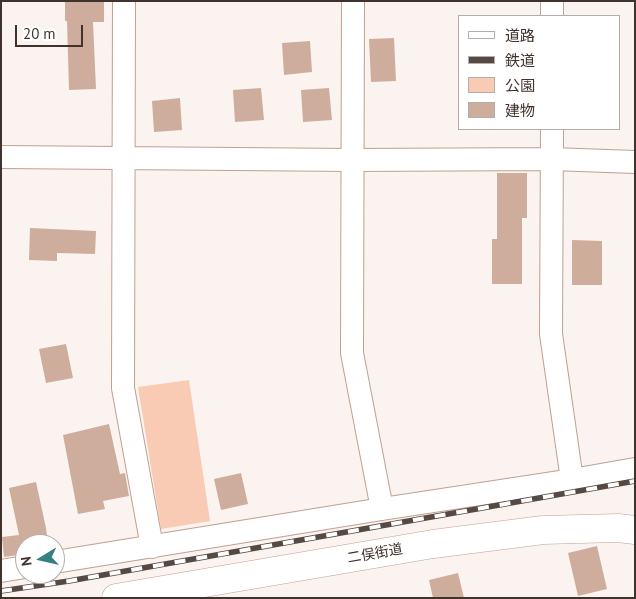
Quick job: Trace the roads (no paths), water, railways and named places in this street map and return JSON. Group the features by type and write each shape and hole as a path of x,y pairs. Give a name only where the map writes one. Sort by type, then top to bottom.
{"street":[{"path":"124,1 123,388 152,547"},
{"path":"353,1 352,353 382,509"},
{"path":"552,1 552,15"},
{"path":"552,130 551,334 572,480"},
{"path":"1,157 352,160 552,159 635,162"},
{"path":"65,560 635,469"},
{"name":"二俣街道","path":"128,597 451,541 543,530 618,528 635,530"},
{"path":"1,571 15,569"}],"railway":[{"path":"1,591 69,581 635,481"}]}
